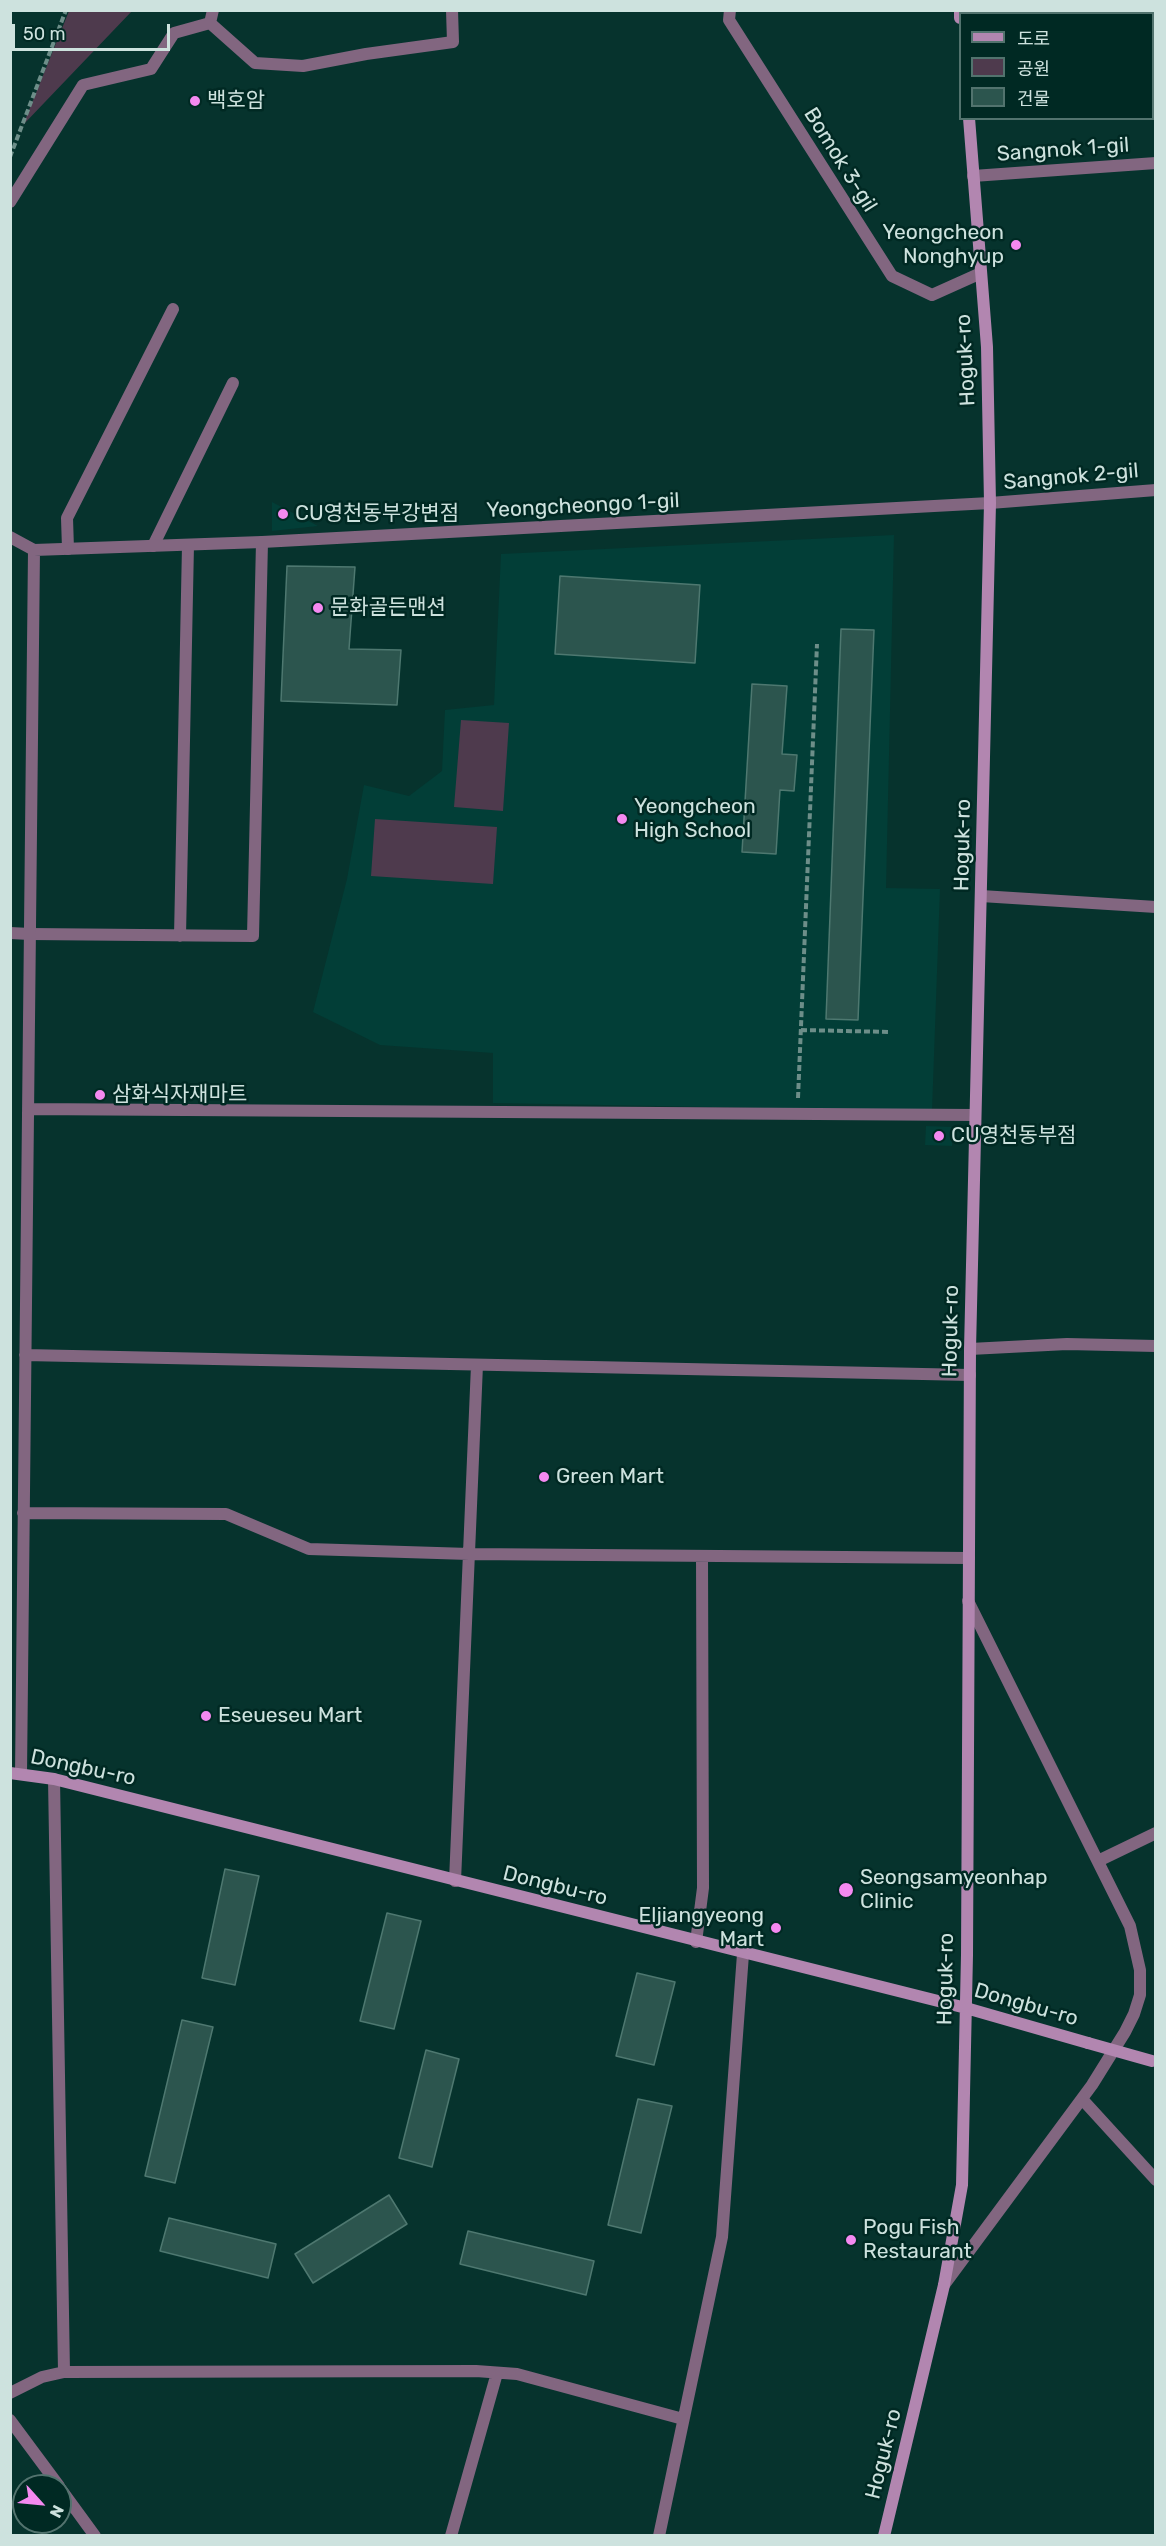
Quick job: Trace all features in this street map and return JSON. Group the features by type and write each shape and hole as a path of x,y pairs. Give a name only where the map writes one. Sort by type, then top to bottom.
{"main road":[{"name":"Hoguk-ro","path":"884,2535 945,2285 962,2185 966,2008 970,1349 990,503 987,347 969,120"},
{"name":"Dongbu-ro","path":"16,1774 54,1779 743,1954 966,2008 1154,2061"}],"street":[{"path":"210,23 213,10"},
{"path":"210,23 255,63 303,66 366,54 453,42 452,10"},
{"name":"Bomok 3-gil","path":"730,10 729,20 892,276 933,295 981,273"},
{"path":"10,202 83,85 151,69 174,33 210,23"},
{"name":"Sangnok 1-gil","path":"973,176 1155,163"},
{"path":"68,549 67,518 173,309"},
{"path":"153,546 233,383"},
{"name":"Sangnok 2-gil","path":"990,503 1155,490"},
{"name":"Yeongcheongo 1-gil","path":"34,550 262,542 990,503"},
{"path":"10,537 34,550 23,1513 16,1774"},
{"path":"10,933 253,936 262,542"},
{"path":"180,936 188,545"},
{"path":"981,896 1155,907"},
{"path":"28,1109 975,1115"},
{"path":"970,1349 1067,1344 1155,1346"},
{"path":"25,1354 970,1375"},
{"path":"455,1881 477,1365"},
{"path":"23,1513 226,1514 309,1549 469,1554 969,1558"},
{"path":"696,1942 703,1888 702,1556"},
{"path":"945,2285 1082,2099 1120,2041 1134,2014 1140,1995 1140,1970 1130,1926 969,1601"},
{"path":"54,1779 64,2372"},
{"path":"1098,1861 1155,1833"},
{"path":"659,2535 722,2237 743,1954"},
{"path":"1082,2099 1155,2180"},
{"path":"10,2393 42,2377 64,2372 497,2373 517,2374 683,2419"},
{"path":"451,2535 497,2373"},
{"path":"10,2420 49,2474"},
{"path":"72,2504 95,2535"}],"path":[{"path":"10,157 66,10"},
{"path":"797,1114 817,644"},
{"path":"801,1029 890,1032"}],"shaded area":[{"name":"CU영천동부강변점","path":"272,502 318,526 272,531"},
{"name":"Yeongcheon High School","path":"894,535 886,888 940,889 932,1111 493,1103 493,1053 380,1045 313,1012 347,879 364,785 409,796 442,771 445,710 494,705 501,554"},
{"name":"CU영천동부점","path":"926,1126 952,1127 952,1146 925,1145"}],"green space":[{"path":"69,11 132,11 23,125"},
{"path":"461,720 509,723 503,811 454,807"},
{"path":"375,819 497,827 493,884 371,876"}],"building":[{"name":"문화골든맨션","path":"287,566 355,567 349,649 401,650 397,705 281,701"},
{"path":"560,576 700,585 695,663 555,654"},
{"path":"841,629 874,630 858,1020 826,1019"},
{"path":"752,684 787,686 782,754 797,755 794,791 780,790 776,854 742,852"},
{"path":"225,1869 259,1876 235,1985 202,1978"},
{"path":"387,1913 421,1921 394,2029 360,2021"},
{"path":"637,1973 675,1982 654,2065 616,2056"},
{"path":"182,2020 213,2027 175,2183 145,2176"},
{"path":"426,2050 459,2059 432,2167 399,2158"},
{"path":"638,2099 672,2106 641,2233 608,2225"},
{"path":"389,2195 407,2224 313,2283 295,2254"},
{"path":"169,2218 276,2244 268,2278 160,2251"},
{"path":"468,2231 594,2261 586,2295 460,2264"}],"place":[{"name":"백호암","path":"195,101"},
{"name":"Yeongcheon Nonghyup","path":"1016,245"},
{"name":"CU영천동부강변점","path":"283,514"},
{"name":"문화골든맨션","path":"318,608"},
{"name":"Yeongcheon High School","path":"622,819"},
{"name":"삼화식자재마트","path":"100,1095"},
{"name":"CU영천동부점","path":"939,1136"},
{"name":"Green Mart","path":"544,1477"},
{"name":"Eseueseu Mart","path":"206,1716"},
{"name":"Seongsamyeonhap Clinic","path":"846,1890"},
{"name":"Eljiangyeong Mart","path":"776,1928"},
{"name":"Pogu Fish Restaurant","path":"851,2240"}]}
